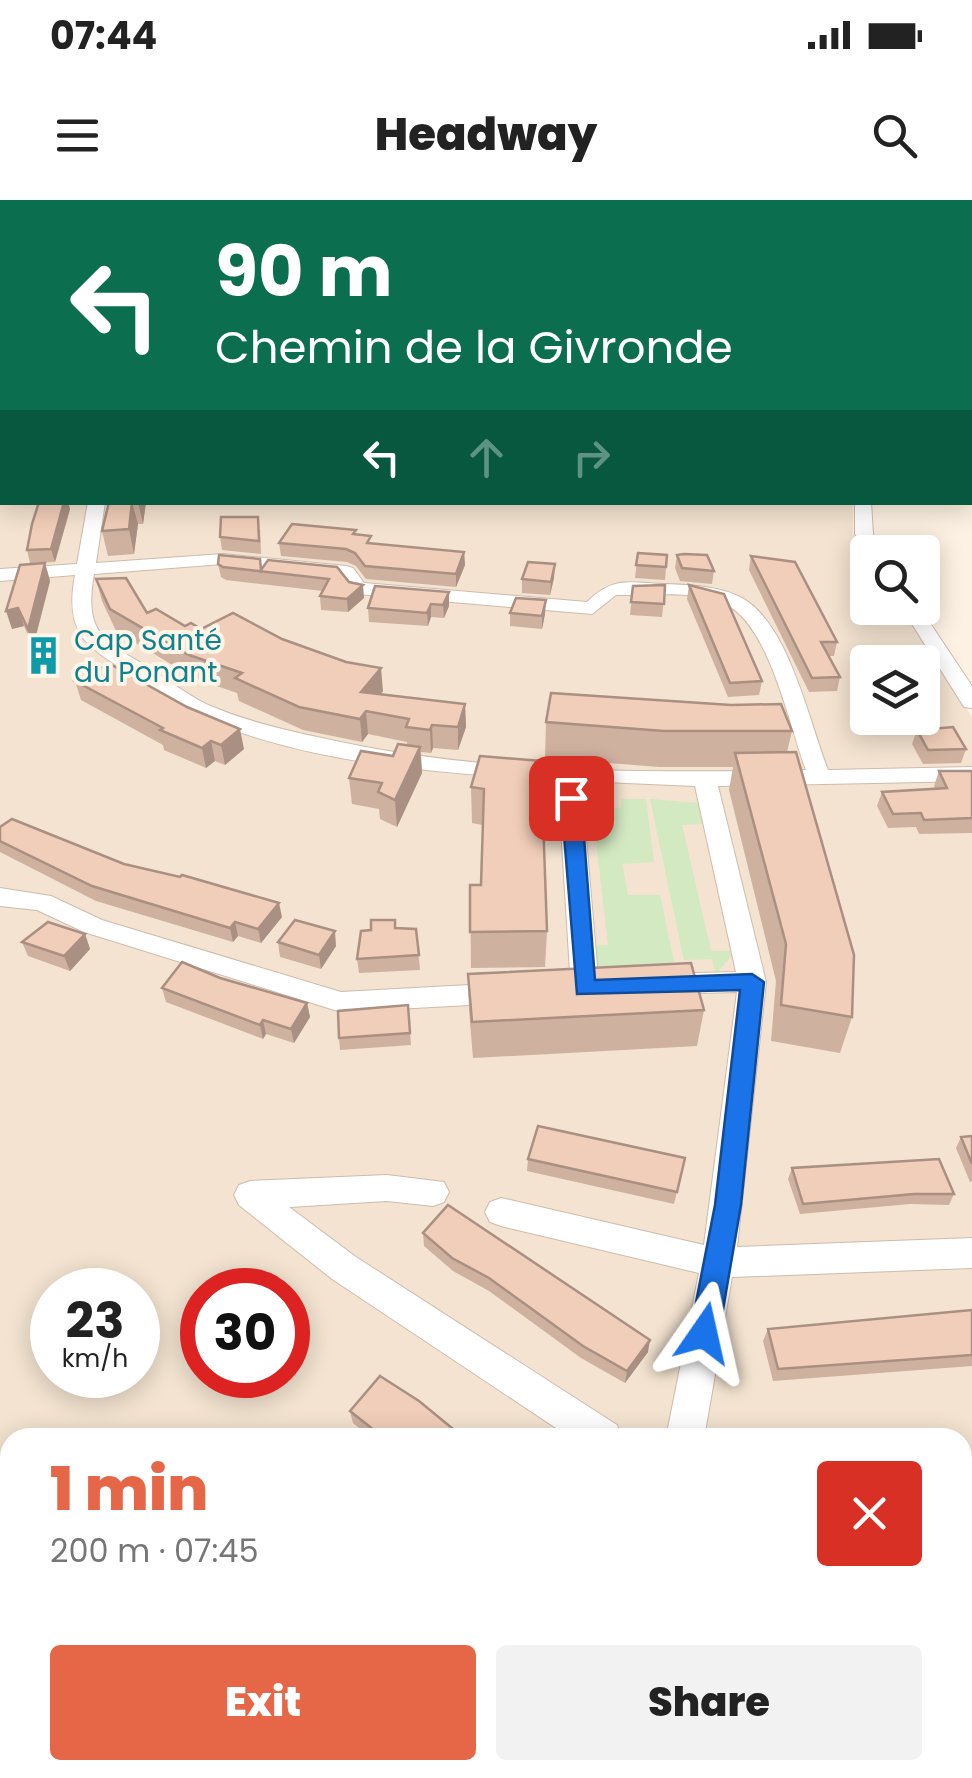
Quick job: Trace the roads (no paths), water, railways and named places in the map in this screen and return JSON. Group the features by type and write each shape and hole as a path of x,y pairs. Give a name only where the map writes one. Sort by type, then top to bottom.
{"street":[{"path":"605,200 624,200"},
{"path":"97,505 79,605 85,628 104,648 198,708 278,735 374,757 452,767 570,774 705,779 972,774"},
{"path":"864,505 865,535"},
{"path":"0,576 224,560 346,572 358,588 567,606 592,608 611,589 709,595 734,601 756,615 770,641 820,778"},
{"path":"922,625 972,702"},
{"path":"570,774 575,989 752,982"},
{"path":"687,1428 728,1205 752,982 705,779"},
{"path":"0,897 42,902 92,926 341,1002 528,992"},
{"path":"433,1192 387,1188 250,1195 344,1268 589,1428"},
{"path":"501,1212 717,1263 972,1253"}],"place":[{"name":"Cap Santé du Ponant","path":"44,656"}]}
